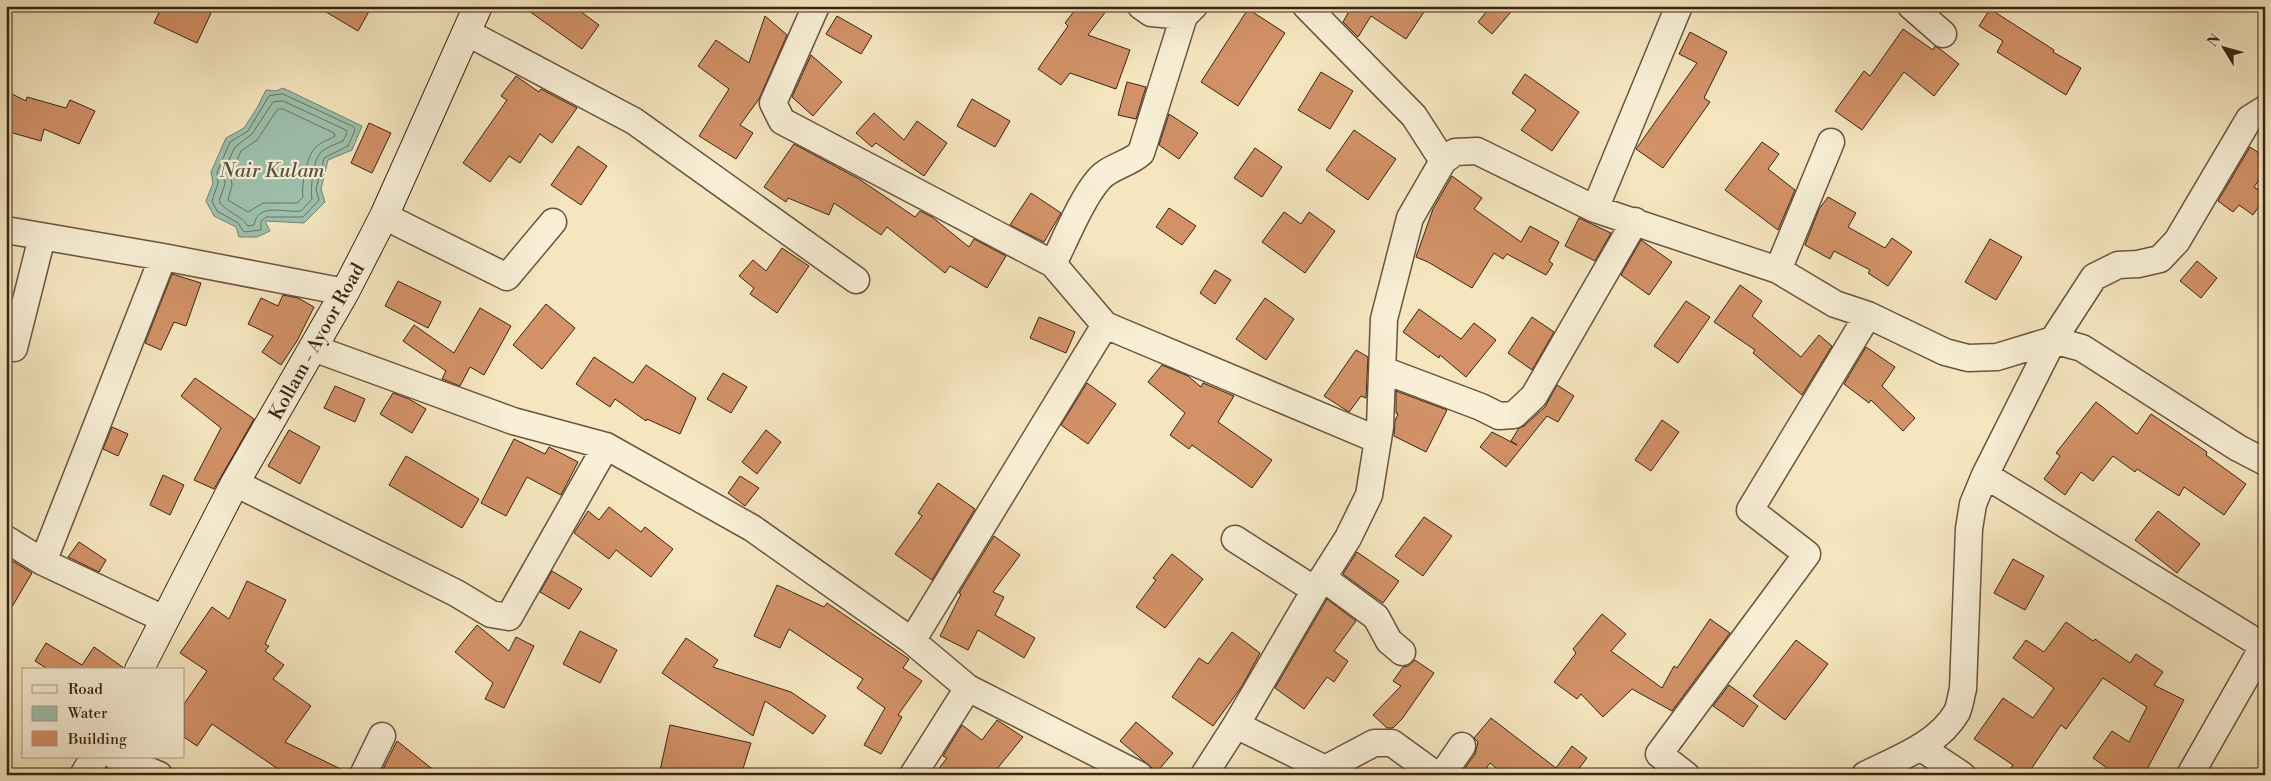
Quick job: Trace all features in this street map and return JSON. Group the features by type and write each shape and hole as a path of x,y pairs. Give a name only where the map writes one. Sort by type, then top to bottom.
{"main road":[{"name":"Kollam - Ayoor Road","path":"140,668 235,483 313,348 384,216 478,6"},
{"path":"84,775 94,758"}],"street":[{"path":"816,6 773,103 782,121 1053,264 1105,325 1378,440"},
{"path":"1053,264 1079,211 1099,178 1132,161 1141,153 1189,11 1151,13 1141,6"},
{"path":"1306,6 1414,116 1443,161"},
{"path":"1595,209 1679,6"},
{"path":"1911,6 1943,34"},
{"path":"466,32 634,121 856,280"},
{"path":"1864,775 1920,747 1940,732 1957,711 1963,689 1969,529 1973,504 1985,475 2053,340 2094,277 2118,265 2138,264 2160,259 2177,241 2249,120 2265,109"},
{"path":"1778,270 1831,142"},
{"path":"1204,775 1348,538 1369,495 1378,440 1383,370 1384,319 1410,218 1443,161 1455,152 1477,151 1595,209 1778,270 1835,304 1868,315 1945,352 1968,358 1997,357 2053,340 2082,348 2238,448 2265,462"},
{"path":"384,216 506,277 553,222"},
{"path":"1383,370 1499,416 1514,415 1534,396 1635,221"},
{"path":"6,230 163,257 344,292"},
{"path":"14,348 42,237"},
{"path":"43,562 163,257"},
{"path":"1686,775 1659,754 1808,554 1750,510 1868,315"},
{"path":"912,641 1105,325"},
{"path":"313,348 513,421 606,446 752,528 912,641 968,688 1139,775"},
{"path":"235,483 456,593 491,614 509,617 606,446"},
{"path":"1985,475 2264,647 2190,775"},
{"path":"6,539 43,562 164,619"},
{"path":"1235,539 1376,617 1389,641 1402,652"},
{"path":"912,775 968,688"},
{"path":"1236,725 1325,769 1374,743 1392,743 1436,775"},
{"path":"363,775 382,736"},
{"path":"1442,775 1462,746"},
{"path":"1920,747 1962,775"},
{"path":"118,758 159,775"}],"water":[{"name":"Nair Kulam","path":"283,88 362,126 352,150 328,160 321,189 325,202 304,223 265,221 270,231 257,237 239,237 236,227 214,216 206,201 213,183 211,172 226,138 244,128 266,90 276,91"}],"building":[{"path":"162,6 195,6 211,13 197,43 154,23"},
{"path":"316,6 372,6 358,31"},
{"path":"522,6 573,6 599,25 582,49"},
{"path":"1078,6 1110,6 1088,35 1130,50 1116,89 1070,73 1061,85 1038,69 1068,26 1065,23"},
{"path":"1352,6 1428,6 1406,39 1371,16 1358,37 1343,22"},
{"path":"1491,6 1516,6 1492,34 1478,22"},
{"path":"1248,9 1285,33 1238,106 1201,82"},
{"path":"1990,9 2054,50 2053,52 2081,68 2066,95 1997,52 2003,41 1979,26"},
{"path":"765,16 787,35 759,99 740,125 753,133 736,159 699,136 729,89 698,66 716,40 749,63"},
{"path":"837,16 872,36 861,54 826,34"},
{"path":"1903,29 1933,50 1935,46 1940,49 1959,64 1934,96 1904,72 1862,130 1835,111 1864,71 1870,76"},
{"path":"1690,32 1727,52 1704,98 1710,102 1663,168 1636,149 1697,63 1679,54"},
{"path":"811,55 842,82 813,116 792,97"},
{"path":"1321,72 1353,91 1330,129 1298,110"},
{"path":"1525,74 1579,112 1552,151 1521,130 1536,110 1512,93"},
{"path":"516,76 539,92 541,89 577,108 552,143 540,134 520,163 509,156 490,182 463,163 507,100 501,96"},
{"path":"1127,82 1146,87 1136,119 1118,115"},
{"path":"6,91 26,101 27,97 66,108 70,100 95,111 79,144 44,129 41,141 6,131"},
{"path":"972,99 1010,121 995,147 957,126"},
{"path":"874,113 904,140 917,121 947,143 924,176 876,143 872,147 856,133"},
{"path":"1169,114 1198,133 1179,159 1159,145"},
{"path":"369,123 391,133 372,173 351,163"},
{"path":"1354,130 1396,159 1368,200 1326,170"},
{"path":"1762,142 1779,154 1768,169 1795,190 1778,230 1725,190"},
{"path":"794,144 859,179 915,217 920,211 932,217 969,247 974,239 1006,256 987,288 950,266 945,273 887,227 881,235 834,203 829,215 788,198 786,202 764,187"},
{"path":"578,146 607,166 581,205 551,185"},
{"path":"2250,147 2265,157 2265,172 2254,187 2265,194 2265,198 2253,215 2239,205 2233,212 2218,201"},
{"path":"1255,148 1282,167 1262,197 1234,178"},
{"path":"1452,176 1482,198 1474,209 1521,242 1530,226 1559,242 1549,261 1553,264 1546,275 1507,254 1503,259 1494,253 1472,288 1416,257 1433,209"},
{"path":"1031,193 1061,213 1044,242 1010,225"},
{"path":"1828,197 1856,213 1848,227 1885,248 1892,238 1912,252 1888,286 1868,273 1870,270 1834,251 1830,259 1805,245 1819,209"},
{"path":"1169,208 1196,226 1182,245 1156,227"},
{"path":"1284,212 1301,224 1309,212 1335,231 1305,273 1262,242"},
{"path":"1579,218 1611,233 1595,261 1565,246"},
{"path":"1990,239 2022,257 1996,300 1965,282"},
{"path":"1641,240 1672,262 1649,295 1621,275"},
{"path":"782,248 809,266 777,313 750,294 754,288 739,276 753,260 766,271"},
{"path":"2197,261 2217,278 2201,298 2180,281"},
{"path":"1215,270 1231,280 1215,304 1200,293"},
{"path":"172,274 201,283 186,326 174,322 161,350 145,343"},
{"path":"398,281 441,302 428,328 385,306"},
{"path":"1740,285 1762,301 1752,316 1801,357 1819,335 1832,346 1802,395 1753,353 1755,350 1714,322"},
{"path":"283,295 298,298 314,307 297,341 281,365 262,352 273,336 248,324 261,298 278,306"},
{"path":"1265,298 1294,319 1266,360 1236,339"},
{"path":"1686,301 1710,317 1678,363 1654,346"},
{"path":"546,304 575,328 542,369 513,345"},
{"path":"480,308 511,326 484,375 470,367 460,386 442,379 446,371 403,341 414,325 454,353"},
{"path":"1419,309 1461,339 1474,323 1496,340 1466,377 1440,355 1439,358 1403,332"},
{"path":"1039,317 1075,332 1066,353 1030,338"},
{"path":"1532,317 1554,332 1532,370 1508,353"},
{"path":"1866,347 1895,367 1882,386 1915,418 1903,431 1871,400 1869,403 1844,384"},
{"path":"1356,350 1368,357 1366,398 1361,396 1349,412 1324,396"},
{"path":"594,357 633,383 646,365 696,398 680,434 647,419 646,421 615,399 610,407 576,384"},
{"path":"1162,365 1188,376 1201,387 1203,383 1234,396 1218,422 1272,460 1252,488 1192,445 1189,449 1170,435 1185,413 1148,382"},
{"path":"723,373 747,387 731,413 707,399"},
{"path":"195,378 254,419 214,489 194,480 221,428 181,396"},
{"path":"1087,383 1116,404 1088,444 1061,425"},
{"path":"1557,385 1574,396 1558,422 1547,416 1506,467 1480,447 1492,432 1517,445 1511,441 1519,428 1524,426 1545,407"},
{"path":"335,386 365,399 355,422 324,408"},
{"path":"1396,391 1447,410 1426,452 1394,436 1395,421 1398,414 1396,413"},
{"path":"393,393 409,399 426,409 412,433 380,414"},
{"path":"2096,402 2137,434 2151,414 2207,452 2206,455 2246,484 2224,515 2184,487 2179,496 2137,469 2135,472 2113,456 2093,481 2081,472 2065,495 2044,479 2060,456 2056,453"},
{"path":"1662,420 1679,432 1651,471 1635,460"},
{"path":"112,427 128,434 118,456 103,449"},
{"path":"289,430 320,447 300,484 268,466"},
{"path":"766,430 781,442 757,474 742,462"},
{"path":"514,439 545,454 549,447 578,462 561,495 527,477 506,516 481,503"},
{"path":"406,456 479,499 462,528 389,485"},
{"path":"163,475 184,485 170,515 150,505"},
{"path":"740,476 759,488 745,506 728,493"},
{"path":"938,483 975,509 932,580 895,554 922,516 918,513"},
{"path":"609,507 641,532 645,527 673,549 651,577 616,550 609,559 574,533 588,511 599,520"},
{"path":"2158,511 2200,544 2177,573 2135,540"},
{"path":"1424,517 1452,536 1423,576 1395,556"},
{"path":"994,536 1020,555 993,592 1004,597 995,615 1035,638 1024,658 978,630 968,650 940,636 961,594 959,593"},
{"path":"79,542 106,560 99,572 68,557"},
{"path":"1357,552 1399,581 1383,603 1343,574"},
{"path":"1172,554 1203,579 1165,628 1136,607 1156,580 1153,578"},
{"path":"6,557 32,573 6,617"},
{"path":"2013,559 2044,576 2025,610 1994,593"},
{"path":"552,571 582,589 569,609 540,592"},
{"path":"247,581 286,600 265,644 269,646 265,651 284,665 273,679 311,706 285,742 349,773 348,775 287,775 212,724 197,746 185,738 185,703 207,671 180,653 212,607 229,619"},
{"path":"777,585 824,607 827,603 909,659 903,668 922,681 898,715 902,717 881,754 864,745 885,708 857,688 863,679 789,629 780,648 754,636"},
{"path":"1327,599 1356,621 1334,651 1348,661 1334,682 1327,677 1304,709 1275,688"},
{"path":"1602,614 1626,634 1611,651 1662,688 1674,666 1677,668 1710,619 1730,633 1672,711 1632,689 1603,717 1581,694 1577,699 1554,682 1576,653 1573,649"},
{"path":"2066,622 2130,663 2136,654 2163,672 2154,685 2184,700 2144,775 2117,775 2093,758 2112,731 2129,742 2147,707 2103,678 2066,729 2061,725 2027,775 2006,775 2013,765 1974,739 2003,698 2033,718 2054,688 2013,658 2026,640 2044,652"},
{"path":"477,625 509,651 516,637 534,646 504,708 485,699 493,683 455,652"},
{"path":"580,631 617,650 600,683 563,664"},
{"path":"1232,632 1260,653 1242,686 1213,726 1172,697 1199,658 1208,664"},
{"path":"686,638 718,660 713,667 791,692 826,716 813,734 765,701 753,736 662,673"},
{"path":"1796,640 1828,664 1785,720 1753,696"},
{"path":"46,643 82,665 94,647 124,668 46,668 35,661"},
{"path":"1415,660 1434,673 1402,719 1393,728 1387,728 1373,715 1401,686 1393,681 1403,667 1408,666"},
{"path":"1729,685 1758,706 1743,727 1713,706"},
{"path":"1491,718 1556,768 1572,746 1587,758 1574,775 1505,775 1490,763 1481,775 1460,775 1475,754 1478,742 1474,738"},
{"path":"997,720 1023,737 992,775 934,775 947,758 943,756 962,725 982,740"},
{"path":"1136,722 1173,753 1157,772 1120,741"},
{"path":"670,725 751,743 741,775 659,775"},
{"path":"397,741 440,775 380,775"}]}
